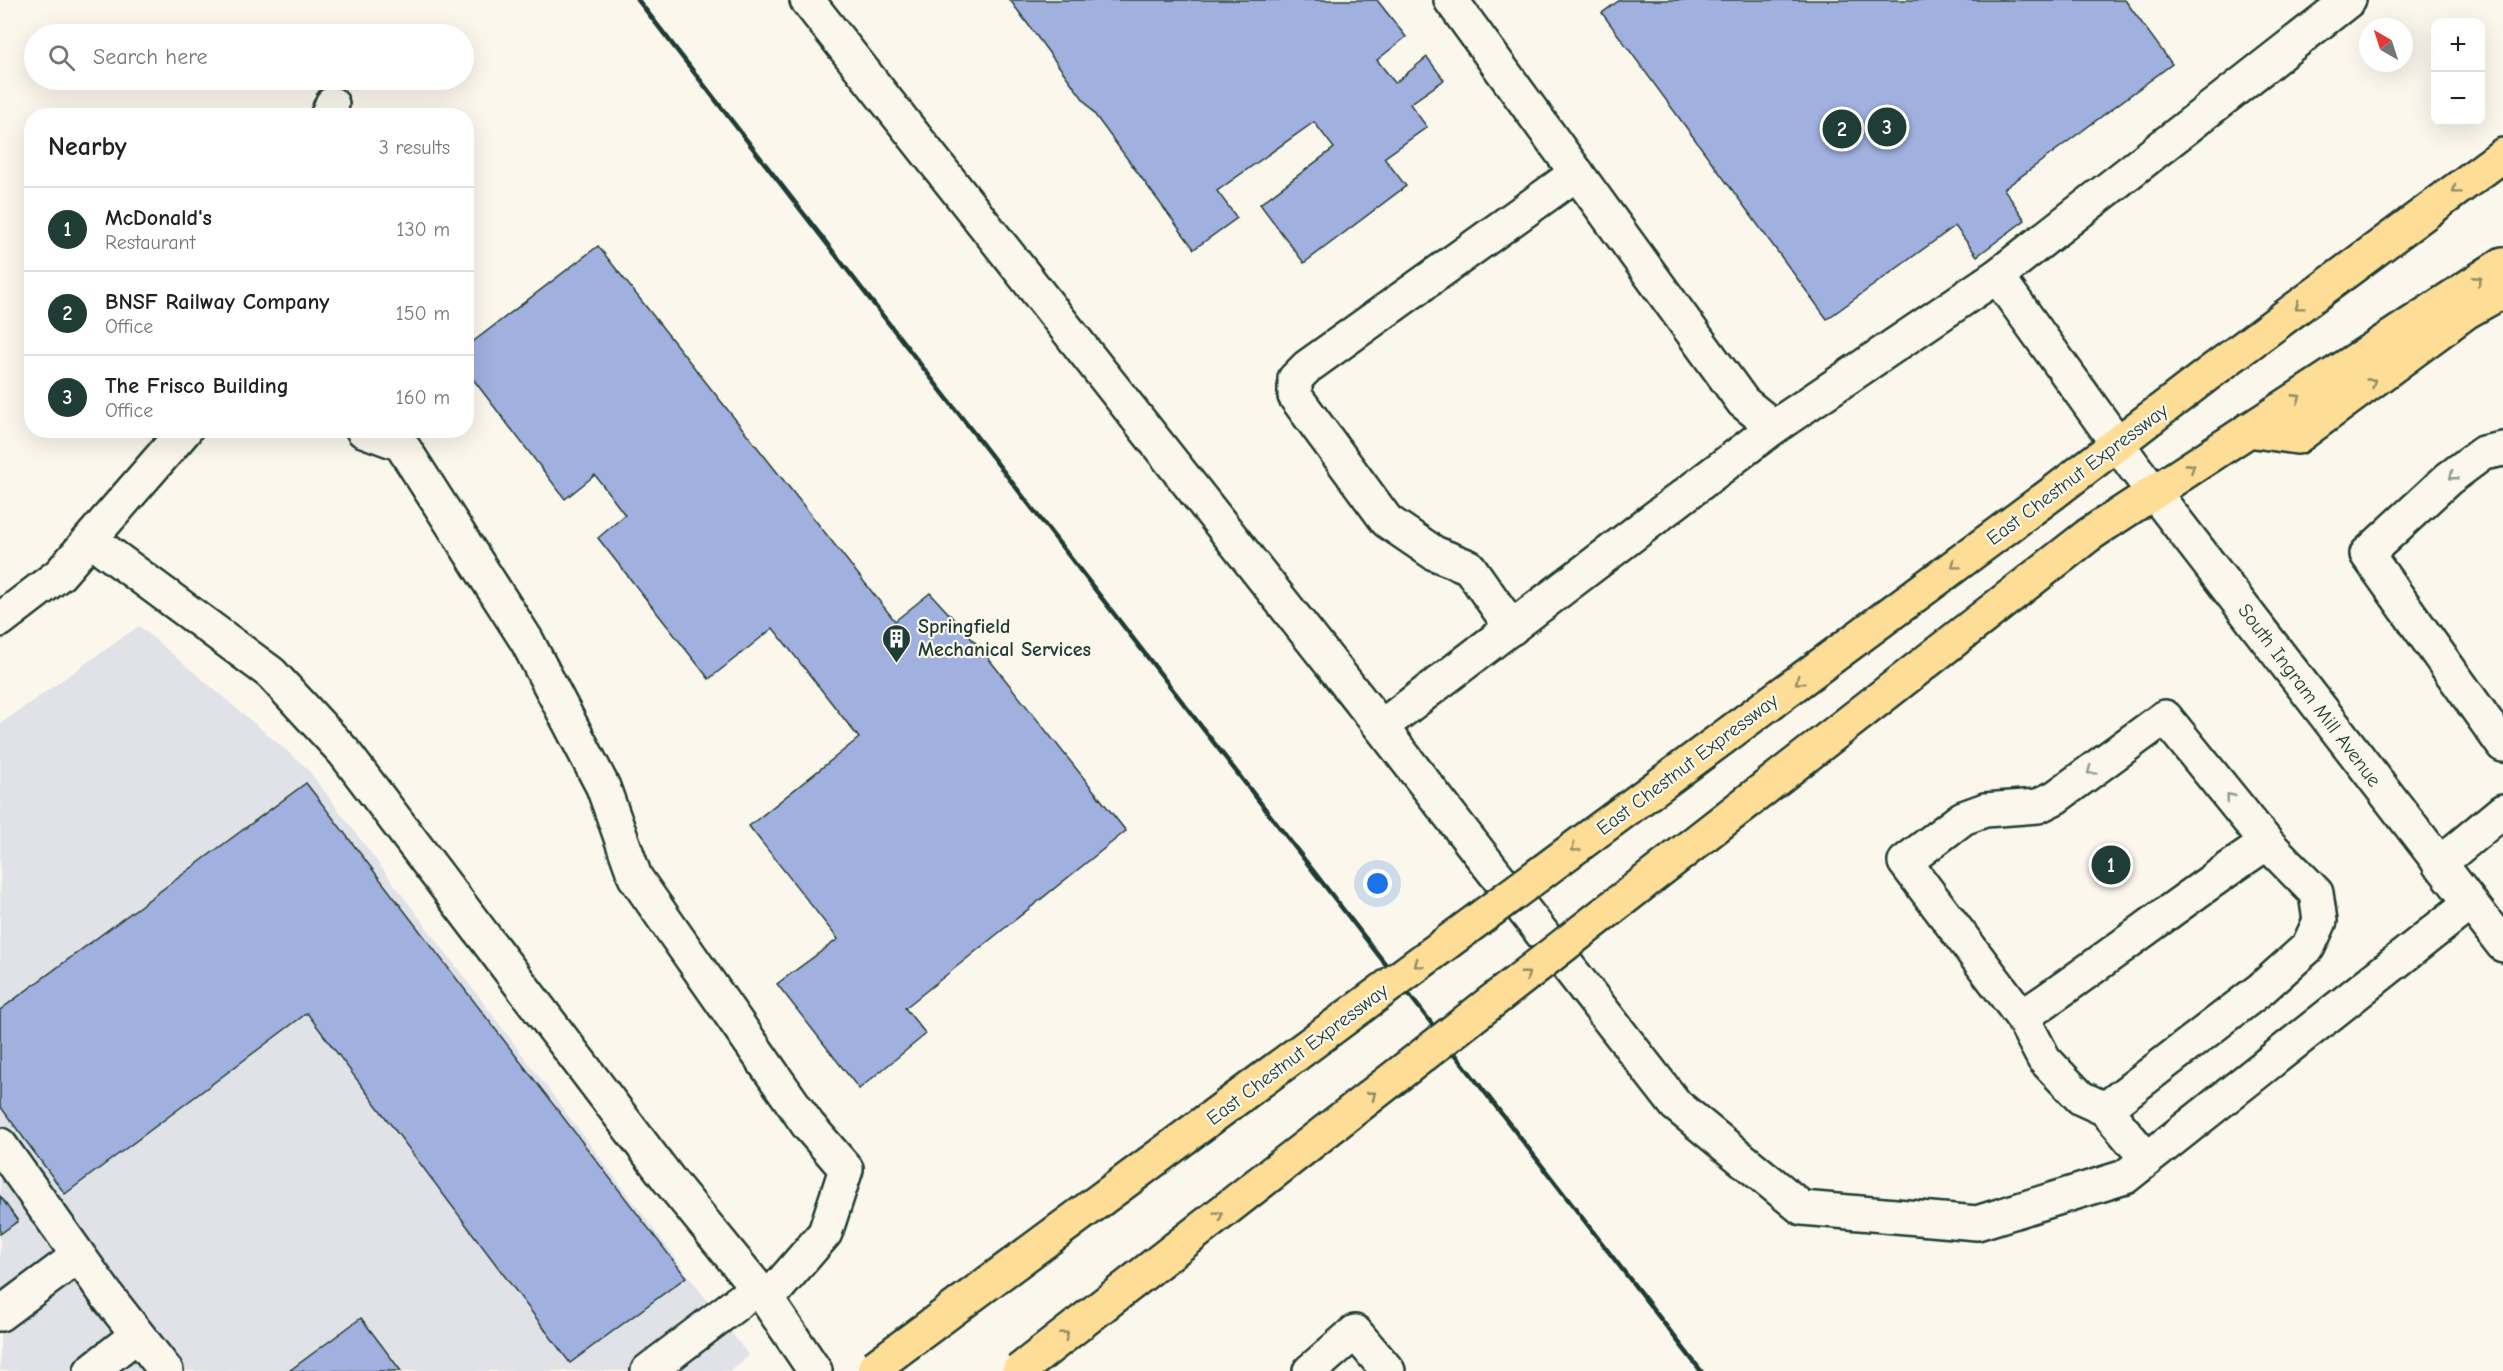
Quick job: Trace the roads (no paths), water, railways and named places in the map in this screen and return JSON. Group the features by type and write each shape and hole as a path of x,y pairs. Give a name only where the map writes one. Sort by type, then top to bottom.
{"main road":[{"name":"East Chestnut Expressway","path":"872,1369 2053,493 2208,374 2503,155"},
{"path":"1019,1371 2090,534 2503,264"},
{"path":"2248,430 2297,437 2466,312 2503,291"}],"street":[{"path":"807,0 1676,1105 1802,1208 1977,1223 2125,1177 2469,904"},
{"path":"1451,0 1743,402 1774,427"},
{"path":"1381,727 1774,427 1997,276 2349,0"},
{"path":"1512,628 1469,567 1434,553 1387,521 1295,396 1295,379 1307,368 1577,173"},
{"name":"South Ingram Mill Avenue","path":"1997,276 2154,492 2469,904 2503,945"},
{"path":"0,620 60,574 179,438"},
{"path":"385,438 401,444 526,641 603,787 635,877 808,1125 846,1169 825,1233 762,1294 648,1371"},
{"path":"2503,448 2483,453 2448,479 2367,555 2503,745"},
{"path":"91,540 271,673 344,752 662,1171 762,1294 815,1371"},
{"path":"2105,1109 2261,989 2308,947 2320,921 2316,893 2267,843 2165,717 2056,797 2038,806 1985,810 1963,818 1905,862 2022,1017 2044,1059 2080,1098 2105,1109 2147,1158"},
{"path":"2439,864 2503,811"},
{"path":"2022,1017 2079,979 2227,869 2267,843"},
{"path":"0,1145 78,1256 165,1371"},
{"path":"0,1314 78,1256"},
{"path":"1310,1371 1355,1332 1388,1371"},
{"path":"91,1371 138,1335"}],"railway":[{"path":"638,0 1701,1371"}],"place":[{"name":"The Frisco Building","path":"1887,127"},
{"name":"BNSF Railway Company","path":"1842,129"},
{"name":"Springfield Mechanical Services","path":"897,664"},
{"name":"McDonald's","path":"2111,865"}]}
